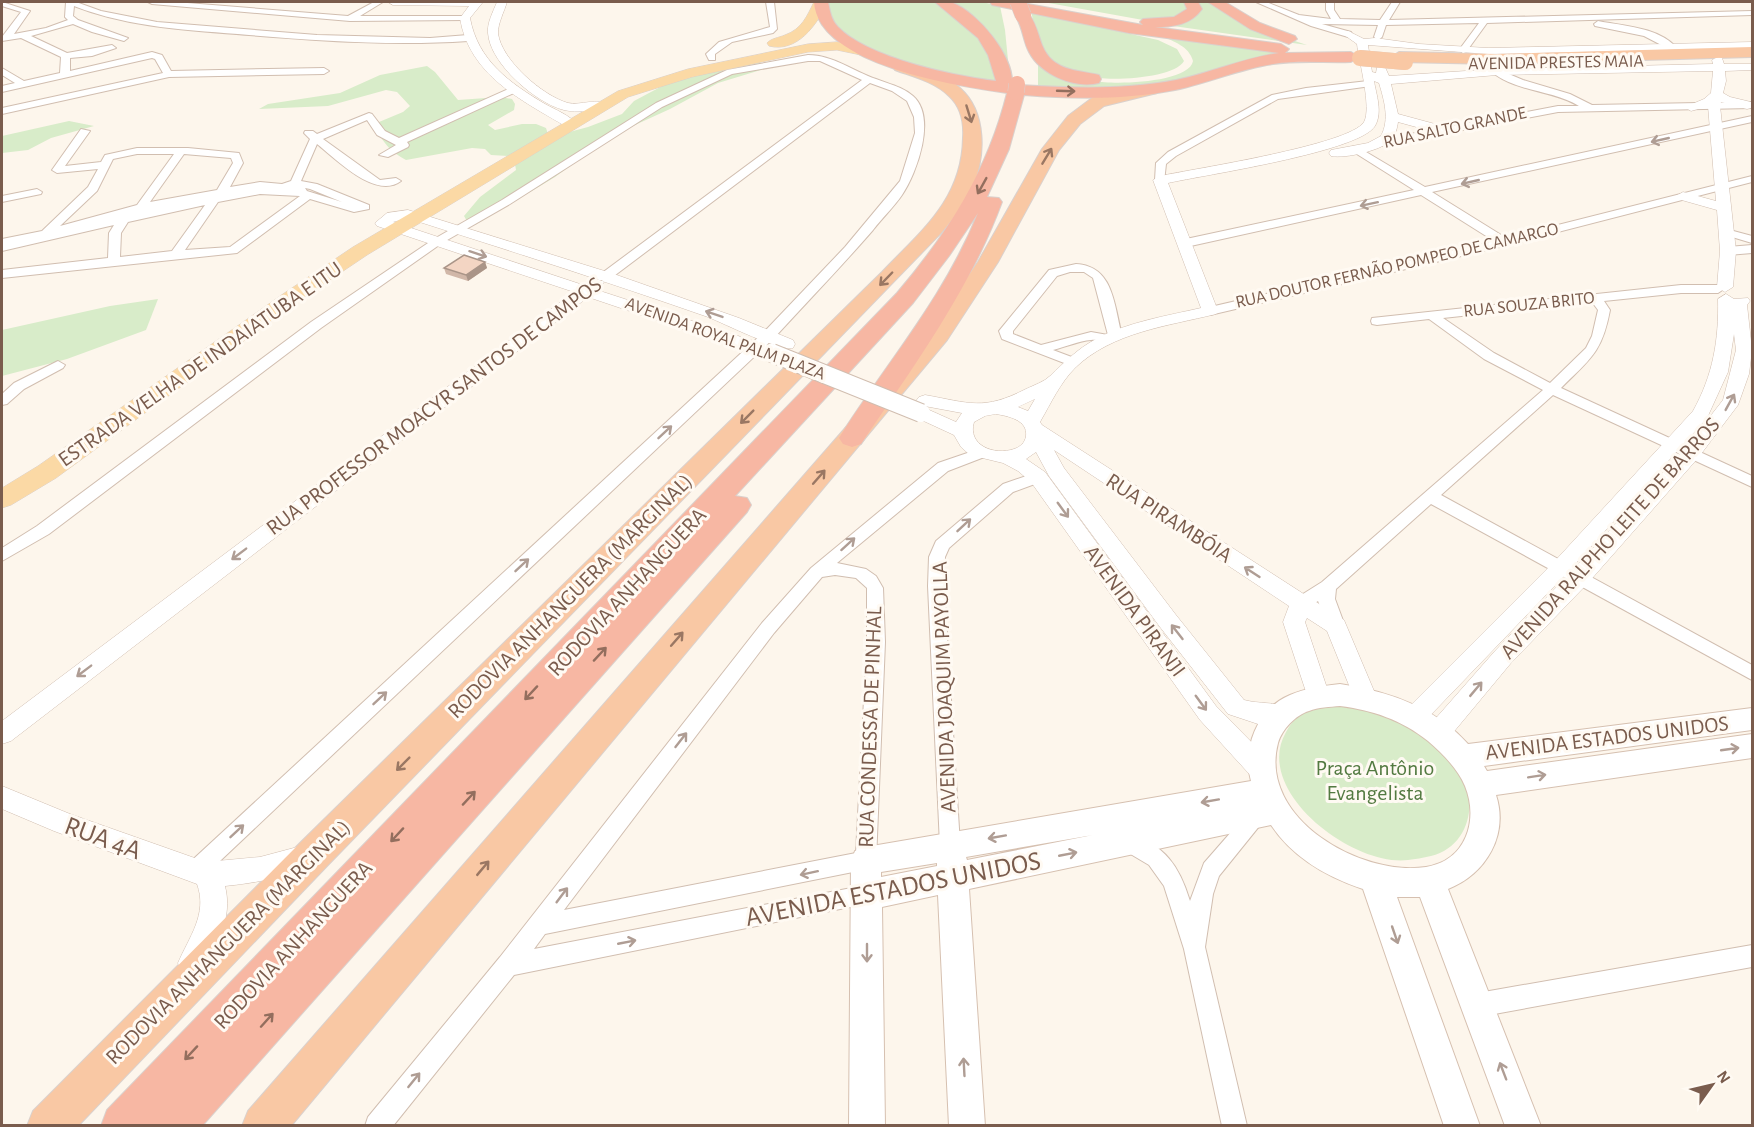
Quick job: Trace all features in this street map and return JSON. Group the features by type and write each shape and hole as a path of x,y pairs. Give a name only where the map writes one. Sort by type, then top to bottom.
{"highway":[{"path":"821,2 821,13 831,29 866,52 888,61 949,77 1001,87 1075,92 1164,87"},
{"path":"942,2 971,21 986,36 1000,63 1019,81"},
{"path":"997,2 1151,36 1170,42 1185,59 1165,75 1123,79 1085,78 1061,73 1050,68 1040,58 1030,26 1016,11"},
{"path":"1016,11 1058,9 1139,21 1166,22 1192,14 1195,9 1191,2"},
{"path":"1215,2 1254,26 1278,36 1357,53"},
{"path":"1058,9 1234,39 1357,53"},
{"name":"RODOVIA ANHANGUERA","path":"171,1125 869,361 933,285 992,202 1004,181 1014,151 1019,81 1016,11"},
{"path":"1041,11 1201,39 1357,53"},
{"path":"1447,61 1540,51"},
{"name":"AVENIDA PRESTES MAIA","path":"1447,61 1752,52"},
{"path":"263,1125 939,334 988,262 1051,149 1074,120 1090,106 1107,99 1164,87 1271,59 1357,53"},
{"name":"AVENIDA PRESTES MAIA","path":"1357,53 1402,59 1447,61 1719,64 1752,59"},
{"name":"RODOVIA ANHANGUERA (MARGINAL)","path":"48,1125 889,276 945,215 969,174 972,135 968,110 961,98 945,85 888,61"},
{"path":"1447,61 1589,70"},
{"name":"RODOVIA ANHANGUERA","path":"123,1125 905,298 950,241 1000,150 1011,118 1019,81"},
{"path":"852,438 933,320 983,228 992,202"}],"main road":[{"path":"360,251 398,237 440,232 433,216 437,203 623,94 707,62 780,42 802,33 813,20 821,2"},
{"path":"707,62 822,46 837,46 866,52"},
{"name":"ESTRADA VELHA DE INDAIATUBA E ITU","path":"2,499 47,472 360,251 397,220 437,203"},
{"path":"1340,695 1365,698 1390,706 1414,717 1438,734 1462,757 1479,785 1486,817 1481,847 1461,869 1430,882 1404,884 1375,879 1336,864 1302,840 1266,796 1262,745 1269,728 1281,714 1298,703 1318,697 1340,695"},
{"name":"AVENIDA ESTADOS UNIDOS","path":"1462,757 1752,719"},
{"name":"AVENIDA ESTADOS UNIDOS","path":"1479,785 1752,746"},
{"name":"AVENIDA ESTADOS UNIDOS","path":"866,861 952,861 1129,842 1266,796"},
{"name":"AVENIDA ESTADOS UNIDOS","path":"867,895 952,861 1266,796"},
{"name":"RUA CONDESSA DE PINHAL","path":"866,861 867,1125"},
{"path":"952,861 974,1120"},
{"path":"1375,879 1462,1125"},
{"path":"1430,882 1523,1125"}],"street":[{"path":"124,38 73,21 69,17 70,2 99,13 140,23 317,38 430,41 468,39"},
{"path":"153,2 350,19 465,18"},
{"path":"350,19 379,2"},
{"path":"396,2 476,4"},
{"path":"502,2 494,22 495,44 505,62 518,75 559,103 578,108 602,105"},
{"path":"707,62 711,51 726,42 770,31 774,27 770,2"},
{"path":"1260,2 1296,18 1332,23 1371,22 1379,32 1383,80 1392,116 1389,134 1379,143 1356,134"},
{"path":"1357,53 1379,32 1396,2"},
{"path":"4,38 26,11 10,3"},
{"path":"1684,3 1699,14"},
{"path":"476,4 482,14 498,14"},
{"path":"476,4 465,18 468,39 484,62 513,90 571,124"},
{"path":"1330,6 1352,21"},
{"path":"1161,185 1191,175 1328,146 1356,134 1369,125 1373,111 1368,84 1348,34 1332,23 1330,6"},
{"path":"1642,16 1673,7"},
{"path":"1348,34 1485,20 1752,13"},
{"path":"1555,18 1623,29 1661,39 1672,46"},
{"path":"1463,50 1485,20"},
{"path":"4,38 63,26 73,21"},
{"path":"1379,32 1463,50 1540,51 1752,45"},
{"path":"22,35 66,56 112,48"},
{"path":"65,73 66,56"},
{"path":"2,88 100,65 157,56 169,74"},
{"path":"2,555 43,530 440,232 506,202 688,89 730,72 808,58 830,61 904,94 916,108 920,133 905,181 849,250 769,335 764,350 200,873 214,888 216,903 212,922 198,952 170,1000"},
{"path":"1716,100 1720,81 1719,64"},
{"path":"1210,311 1186,243 1161,185 1161,164 1180,148 1275,98 1383,80 1497,72 1683,68 1719,64 1752,67"},
{"path":"100,65 103,89 108,101"},
{"path":"1683,68 1709,73 1720,81"},
{"path":"2,71 22,84"},
{"path":"2,111 169,74 324,71"},
{"path":"1497,72 1576,104 1614,108"},
{"name":"RUA PROFESSOR MOACYR SANTOS DE CAMPOS","path":"2,734 587,290 869,80"},
{"path":"399,142 513,90"},
{"path":"1691,106 1716,100 1750,105"},
{"name":"AVENIDA RALPHO LEITE DE BARROS","path":"1414,717 1561,567 1732,401 1740,374 1738,302 1728,251 1716,100"},
{"name":"RUA SALTO GRANDE","path":"1161,185 1356,149 1576,104 1589,108 1691,106"},
{"path":"312,135 369,116 381,133 404,145 384,155"},
{"path":"1392,116 1442,130"},
{"path":"1186,243 1752,119"},
{"path":"85,131 57,170 103,165"},
{"path":"312,135 378,183 396,180"},
{"path":"2,248 28,262 114,261 233,250 306,197 300,188 312,135"},
{"path":"1356,149 1504,242"},
{"path":"141,207 180,152"},
{"path":"45,234 93,189 109,157 119,154 180,152 235,155 238,163 176,254"},
{"path":"1161,164 1191,175"},
{"name":"RUA DOUTOR FERNÃO POMPEO DE CAMARGO","path":"988,409 1017,401 1055,380 1072,362 1110,337 1210,311 1504,242 1752,179"},
{"path":"2,242 45,234 141,207 218,195 300,188 348,208 363,209 397,220"},
{"path":"2,199 37,192"},
{"path":"2,274 124,219 218,195"},
{"path":"1683,196 1724,208"},
{"path":"114,261 115,233 124,219"},
{"name":"AVENIDA ROYAL PALM PLAZA","path":"397,220 606,276 769,335 923,407 962,432"},
{"name":"AVENIDA ROYAL PALM PLAZA","path":"397,220 440,232 587,290 923,407 988,409"},
{"path":"1726,232 1752,240"},
{"path":"1728,251 1752,249"},
{"path":"1041,348 1091,336 1110,337 1099,277 1090,270 1070,268 1053,273 1006,331 1007,336 1011,339 1041,348 1072,362"},
{"name":"RUA SOUZA BRITO","path":"1377,321 1681,289 1738,302"},
{"path":"1318,697 1294,622 1301,604 1328,586 1552,389 1591,350 1599,336 1604,310 1596,298"},
{"path":"1432,315 1448,330 1491,358 1552,389 1752,482"},
{"path":"2,402 19,386 58,366"},
{"name":"RUA DOUTOR FERNÃO POMPEO DE CAMARGO","path":"1035,429 1055,380"},
{"path":"988,409 1016,412 1035,429 1035,444 1028,450 1006,457 982,453 968,444 962,432 966,419 988,409"},
{"name":"RUA PIRAMBÓIA","path":"1035,429 1336,626"},
{"name":"AVENIDA PIRANJI","path":"1035,429 1056,471 1168,621 1236,707 1258,714 1281,714"},
{"name":"AVENIDA RALPHO LEITE DE BARROS","path":"1438,734 1503,657 1580,577 1682,450"},
{"path":"377,1125 508,965 761,637 817,572 943,467 982,453"},
{"name":"AVENIDA PIRANJI","path":"1006,457 1025,466 1038,477 1208,713 1233,742 1266,796"},
{"name":"AVENIDA JOAQUIM PAYOLLA","path":"952,861 936,586 937,556 942,545 994,498 1008,488 1038,477"},
{"path":"1430,496 1752,673"},
{"name":"RUA CONDESSA DE PINHAL","path":"817,572 835,569 860,573 870,580 875,588 876,642 866,861"},
{"path":"1328,586 1326,599 1365,698"},
{"path":"1195,949 1202,894 1211,870 1266,796"},
{"name":"RUA 4A","path":"2,797 63,823 200,873 260,870 314,854"},
{"path":"1129,842 1156,858 1167,870 1183,910 1195,949 1235,1125"},
{"name":"AVENIDA ESTADOS UNIDOS","path":"539,925 866,861"},
{"name":"AVENIDA ESTADOS UNIDOS","path":"508,965 867,895"},
{"path":"1478,1005 1752,956"}],"green space":[{"path":"827,2 935,2 985,44 1000,82 927,68 871,49 848,36 833,20"},
{"path":"947,2 982,2 1000,6 1009,70"},
{"path":"1043,2 1188,2 1192,6 1179,18 1143,20"},
{"path":"1197,2 1210,2 1253,27 1307,45 1159,24 1194,18 1201,10"},
{"path":"1031,12 1158,40 1177,49 1184,61 1176,68 1146,77 1108,79 1074,75 1057,66 1045,53"},
{"path":"1162,36 1293,54 1183,80 1102,87 1038,86 1038,61 1081,77 1105,82 1150,81 1179,74 1193,61 1191,56 1181,45"},
{"path":"755,60 767,68 718,83 670,109 611,136 555,177 475,225 468,223 464,216 480,197 516,170 515,164 508,156 491,155 485,149 472,148 406,160 401,157 385,143 377,129 379,122 403,112 410,106 397,92 386,90 328,106 259,109 268,104 340,93 380,75 427,66 435,72 458,100 500,97 512,99 515,104 514,110 488,125 495,130 522,124 536,124 546,128 548,134 562,134 622,114 634,101 666,84"},
{"path":"69,121 94,126 51,138 28,150 2,153 2,136"},
{"path":"158,299 146,330 67,359 2,376 2,330 110,306"},
{"name":"Praça Antônio Evangelista","path":"1338,701 1425,730 1451,758 1463,775 1469,800 1466,824 1461,835 1453,844 1428,857 1408,860 1386,859 1361,851 1336,838 1314,821 1295,800 1283,778 1279,755 1286,732 1307,709"}],"building":[{"path":"464,255 485,262 466,275 444,268"}]}
